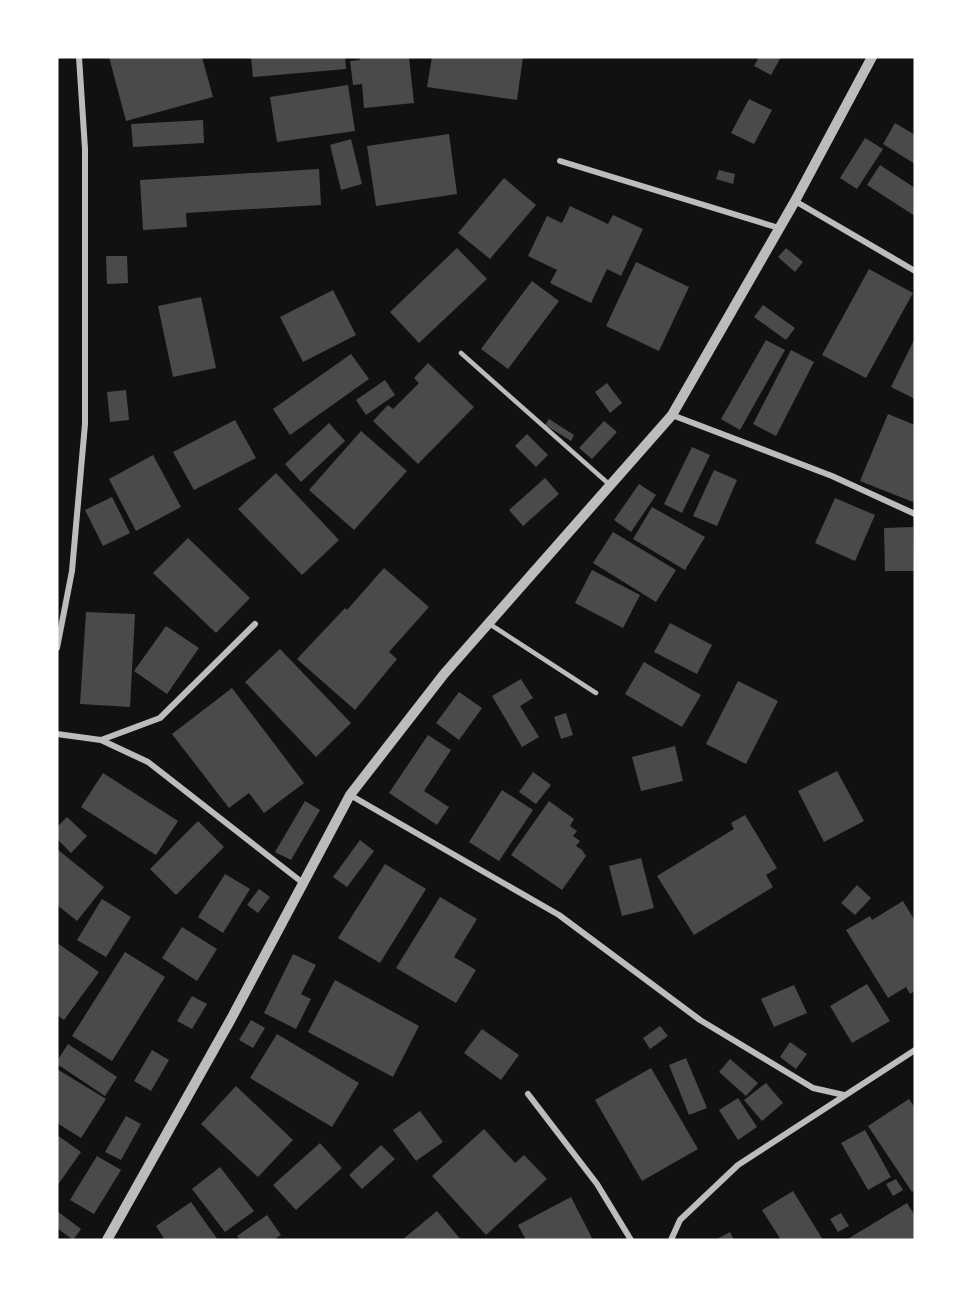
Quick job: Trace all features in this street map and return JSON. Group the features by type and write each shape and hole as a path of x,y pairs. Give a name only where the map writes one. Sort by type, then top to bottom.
{"street":[{"path":"57,648 72,571 85,424 85,149 79,57"},
{"path":"107,1240 237,1008 350,795 444,674 672,415 795,201 872,57"},
{"path":"560,161 779,228"},
{"path":"795,201 915,271"},
{"path":"672,415 832,476 915,514"},
{"path":"100,740 160,718 255,624"},
{"path":"57,734 100,740 148,762 303,883"},
{"path":"350,795 559,915 700,1020 813,1088 843,1095"},
{"path":"671,1240 680,1220 738,1165 915,1050"},
{"path":"528,1094 597,1184 631,1240"}],"lane":[{"path":"460,353 610,485"},
{"path":"488,623 596,693"}],"building":[{"path":"109,57 202,57 213,97 126,121"},
{"path":"251,57 345,57 346,69 253,77"},
{"path":"359,57 409,57 414,103 364,108 362,84 353,85 350,61 360,60"},
{"path":"432,57 523,57 517,100 427,87"},
{"path":"759,57 781,57 771,75 754,66"},
{"path":"348,85 355,131 277,142 270,97"},
{"path":"749,99 772,110 754,144 731,133"},
{"path":"203,120 204,143 133,147 131,124"},
{"path":"895,123 915,135 915,164 883,144"},
{"path":"449,134 457,194 376,206 367,146"},
{"path":"865,138 883,149 857,189 840,178"},
{"path":"351,139 362,184 341,190 330,145"},
{"path":"880,165 915,188 915,216 867,185"},
{"path":"319,169 321,205 186,213 187,227 143,230 140,180"},
{"path":"719,170 735,174 733,184 716,179"},
{"path":"504,178 536,205 490,259 458,233"},
{"path":"570,206 608,224 613,215 643,229 621,276 607,269 591,303 550,283 557,270 528,256 547,216 562,223"},
{"path":"457,248 487,279 419,343 390,312"},
{"path":"786,248 803,262 795,272 778,257"},
{"path":"106,256 127,256 128,283 107,284"},
{"path":"636,262 689,287 659,351 606,326"},
{"path":"869,269 913,293 866,378 822,355"},
{"path":"532,281 559,301 508,369 481,349"},
{"path":"333,290 356,335 303,362 280,317"},
{"path":"201,297 216,368 173,377 158,306"},
{"path":"763,305 795,328 786,340 754,317"},
{"path":"915,338 915,399 891,387"},
{"path":"766,340 785,350 740,430 721,419"},
{"path":"791,350 814,362 776,436 753,424"},
{"path":"351,354 369,379 290,435 273,409"},
{"path":"428,363 474,407 418,464 373,421 388,405 393,409 419,383 414,378"},
{"path":"385,380 395,395 366,415 356,400"},
{"path":"607,383 622,403 610,413 595,392"},
{"path":"126,390 129,420 110,422 107,392"},
{"path":"888,414 915,425 915,496 913,502 860,481"},
{"path":"549,419 574,435 571,441 545,425"},
{"path":"235,420 256,458 194,490 173,452"},
{"path":"604,421 617,432 592,459 579,448"},
{"path":"329,423 345,441 301,482 285,464"},
{"path":"361,431 407,471 354,530 309,490"},
{"path":"527,434 548,455 536,467 515,446"},
{"path":"692,447 710,455 682,513 664,504"},
{"path":"153,455 181,507 136,531 109,479"},
{"path":"714,470 737,480 717,526 693,516"},
{"path":"276,473 339,540 302,575 238,509"},
{"path":"545,478 559,494 523,526 509,510"},
{"path":"639,484 656,495 631,532 614,520"},
{"path":"112,497 130,533 103,546 85,510"},
{"path":"835,498 875,515 855,561 815,543"},
{"path":"652,507 705,537 685,570 633,539"},
{"path":"913,527 914,571 885,571 884,528"},
{"path":"613,532 676,570 656,602 593,563"},
{"path":"188,538 250,598 216,633 153,573"},
{"path":"384,568 429,607 389,652 397,659 355,710 297,659 345,608 347,610"},
{"path":"592,570 640,595 623,628 575,603"},
{"path":"86,612 135,614 130,707 80,704"},
{"path":"670,623 712,645 697,674 654,652"},
{"path":"166,626 199,648 167,694 134,671"},
{"path":"280,649 351,723 316,757 245,682"},
{"path":"644,662 701,695 682,727 625,694"},
{"path":"521,679 533,698 520,706 539,737 522,747 492,696"},
{"path":"738,681 778,701 746,764 706,744"},
{"path":"232,688 304,783 264,813 249,793 229,808 172,734"},
{"path":"459,692 482,708 459,740 436,723"},
{"path":"566,713 573,735 561,739 554,717"},
{"path":"428,735 451,750 424,791 449,807 437,825 389,793"},
{"path":"675,746 683,781 641,791 632,757"},
{"path":"837,771 864,821 824,842 798,791"},
{"path":"533,772 551,785 536,804 519,792"},
{"path":"103,773 178,821 156,855 81,807"},
{"path":"502,790 533,810 499,861 469,842"},
{"path":"305,801 320,810 291,860 275,852"},
{"path":"549,801 574,819 570,826 577,831 573,836 580,841 576,846 586,856 562,890 511,855"},
{"path":"745,815 777,868 766,875 773,887 694,935 657,876 734,829 731,823"},
{"path":"67,817 87,836 71,853 57,839 57,827"},
{"path":"198,821 224,847 176,895 150,869"},
{"path":"360,840 374,851 347,887 333,877"},
{"path":"57,849 104,887 77,921 57,905"},
{"path":"641,858 654,908 622,916 609,866"},
{"path":"385,864 426,889 380,963 338,938"},
{"path":"225,874 250,889 223,933 198,917"},
{"path":"857,885 871,898 855,915 841,903"},
{"path":"259,889 270,897 258,913 247,905"},
{"path":"440,897 477,919 454,957 476,970 456,1003 396,968"},
{"path":"102,899 131,917 106,957 77,940"},
{"path":"903,901 915,921 915,991 910,994 906,987 888,998 846,930 870,916 872,920"},
{"path":"182,927 217,949 197,981 162,958"},
{"path":"57,943 99,972 64,1020 57,1015"},
{"path":"125,952 165,977 112,1061 72,1036"},
{"path":"293,954 316,965 301,994 311,999 296,1029 264,1013"},
{"path":"335,980 419,1026 393,1077 308,1032"},
{"path":"867,984 890,1021 852,1043 830,1006"},
{"path":"794,985 807,1013 774,1027 761,999"},
{"path":"192,996 207,1004 192,1029 177,1021"},
{"path":"251,1020 265,1028 253,1048 239,1040"},
{"path":"660,1026 668,1036 650,1049 643,1038"},
{"path":"482,1029 519,1055 501,1080 464,1053"},
{"path":"277,1034 359,1083 332,1127 250,1078"},
{"path":"790,1042 807,1054 796,1069 780,1057"},
{"path":"68,1044 117,1077 105,1096 57,1064"},
{"path":"152,1050 169,1060 151,1091 134,1081"},
{"path":"686,1058 707,1108 689,1115 669,1065"},
{"path":"730,1059 758,1083 746,1096 719,1072"},
{"path":"651,1068 698,1149 642,1181 595,1100"},
{"path":"57,1069 106,1099 81,1138 57,1123"},
{"path":"766,1083 783,1103 762,1121 744,1100"},
{"path":"236,1086 293,1140 258,1177 201,1124"},
{"path":"738,1098 757,1127 738,1140 719,1110"},
{"path":"909,1099 915,1108 915,1190 912,1192 868,1126"},
{"path":"420,1111 443,1142 416,1161 393,1130"},
{"path":"126,1116 141,1124 121,1160 105,1152"},
{"path":"484,1129 515,1163 524,1155 547,1179 486,1235 432,1176"},
{"path":"865,1130 891,1177 868,1190 841,1143"},
{"path":"57,1135 81,1152 57,1186"},
{"path":"320,1143 342,1168 296,1210 273,1185"},
{"path":"381,1145 395,1159 362,1189 349,1175"},
{"path":"97,1156 121,1170 94,1214 70,1200"},
{"path":"220,1167 254,1211 225,1232 192,1189"},
{"path":"896,1179 903,1190 893,1196 886,1184"},
{"path":"793,1191 823,1240 781,1240 762,1210"},
{"path":"571,1197 593,1240 526,1240 518,1225"},
{"path":"191,1202 218,1240 165,1240 156,1226"},
{"path":"907,1203 915,1216 915,1238 912,1240 846,1240"},
{"path":"57,1211 81,1229 73,1240 57,1228"},
{"path":"437,1211 461,1240 402,1240"},
{"path":"841,1213 849,1226 838,1232 830,1219"},
{"path":"267,1215 281,1235 273,1240 240,1240 237,1236"},
{"path":"730,1232 734,1240 715,1240"}]}
